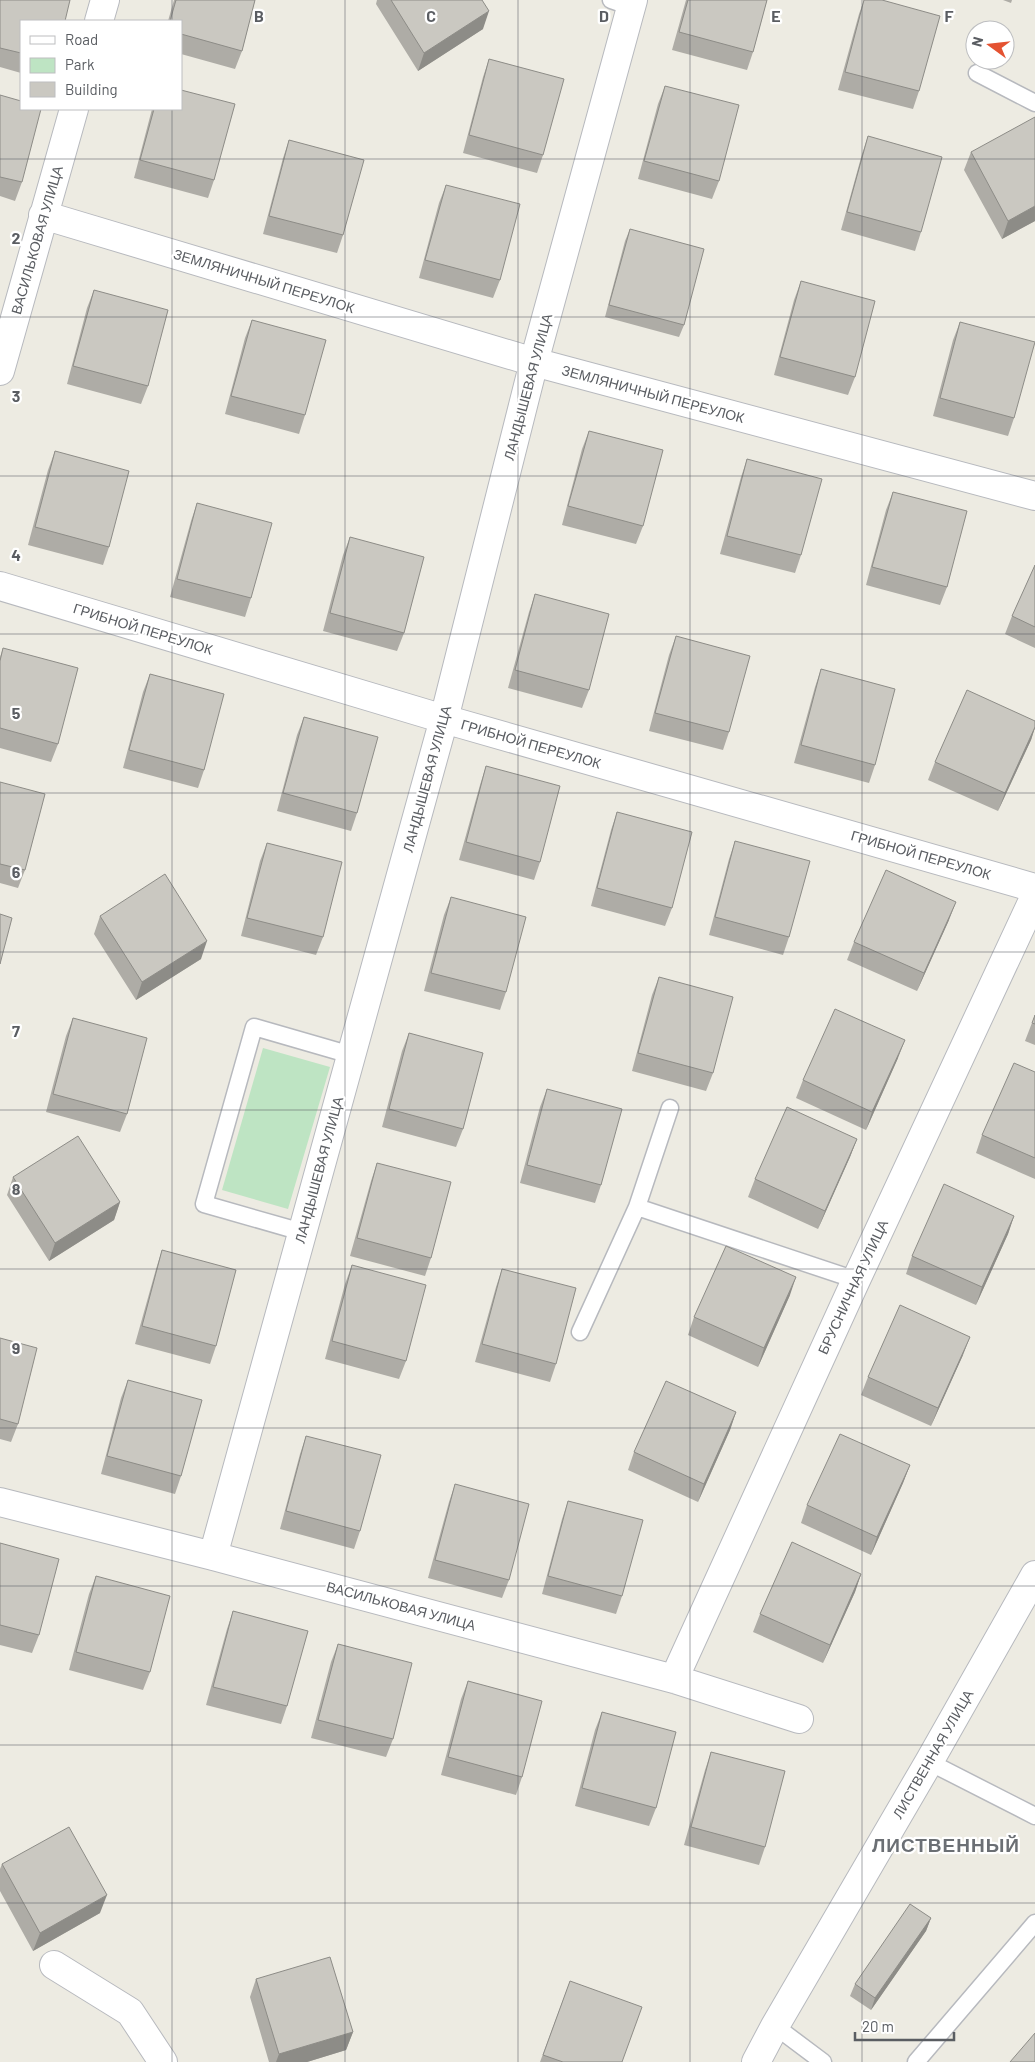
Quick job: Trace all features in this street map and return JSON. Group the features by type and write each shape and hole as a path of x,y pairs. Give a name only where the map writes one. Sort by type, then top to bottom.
{"street":[{"path":"99,20 105,0"},
{"name":"ЛАНДЫШЕВАЯ УЛИЦА","path":"213,1556 444,719 625,2"},
{"name":"ВАСИЛЬКОВАЯ УЛИЦА","path":"0,371 74,110"},
{"name":"ЗЕМЛЯНИЧНЫЙ ПЕРЕУЛОК","path":"43,215 534,362 1035,496"},
{"name":"ГРИБНОЙ ПЕРЕУЛОК","path":"0,586 444,719 1035,888"},
{"name":"БРУСНИЧНАЯ УЛИЦА","path":"674,1679 856,1280 1035,896"},
{"name":"ВАСИЛЬКОВАЯ УЛИЦА","path":"0,1502 213,1556 674,1679 799,1719"},
{"name":"ЛИСТВЕННАЯ УЛИЦА","path":"756,2062 774,2026 929,1762 1035,1576"},
{"path":"54,1965 130,2012 163,2062"}],"lane":[{"path":"976,73 1035,103"},
{"path":"302,1232 204,1204 254,1028 351,1055"},
{"path":"580,1332 638,1207 670,1108"},
{"path":"638,1207 856,1280"},
{"path":"929,1762 1035,1816"},
{"path":"916,2062 1035,1923"},
{"path":"774,2026 823,2062"}],"green space":[{"path":"263,1048 330,1067 288,1209 222,1190"}],"building":[{"path":"0,0 70,0 65,20 20,20 20,53 0,48"},
{"path":"176,0 255,0 242,51 182,34 182,20 170,20"},
{"path":"391,0 482,0 489,11 424,53"},
{"path":"688,0 767,0 753,52 679,32"},
{"path":"864,0 882,0 940,16 919,91 845,72"},
{"path":"489,59 564,79 543,155 469,135"},
{"path":"665,86 739,105 719,181 644,161"},
{"path":"182,90 235,104 214,180 140,160 154,110 182,110"},
{"path":"0,95 20,101 20,110 41,110 22,182 0,177"},
{"path":"1035,117 1035,206 1008,221 971,152"},
{"path":"868,136 942,157 921,232 847,212"},
{"path":"289,140 364,160 343,235 269,216"},
{"path":"446,185 520,204 500,280 425,260"},
{"path":"630,229 704,249 684,325 609,305"},
{"path":"801,281 875,301 855,377 780,357"},
{"path":"94,290 168,310 148,386 73,366"},
{"path":"252,320 326,340 305,415 231,396"},
{"path":"960,322 1035,342 1014,418 940,398"},
{"path":"589,431 663,450 643,526 568,506"},
{"path":"55,451 129,471 109,547 35,527"},
{"path":"747,459 822,479 801,555 727,536"},
{"path":"893,492 967,511 947,587 872,567"},
{"path":"197,503 272,523 251,598 177,579"},
{"path":"350,537 424,557 404,633 330,613"},
{"path":"1035,565 1035,627 1012,616"},
{"path":"535,594 609,614 589,690 515,670"},
{"path":"676,636 750,656 729,732 655,713"},
{"path":"3,648 78,668 58,744 0,728 0,661"},
{"path":"821,669 895,689 875,765 801,745"},
{"path":"150,674 224,694 204,770 129,750"},
{"path":"967,690 1035,721 1035,727 1005,793 935,762"},
{"path":"304,717 378,737 357,813 283,793"},
{"path":"486,766 560,786 540,862 466,842"},
{"path":"0,782 45,794 25,870 0,864"},
{"path":"617,812 692,832 672,908 597,888"},
{"path":"735,841 810,861 789,937 715,917"},
{"path":"267,843 342,862 323,937 247,918"},
{"path":"886,870 956,902 924,973 854,942"},
{"path":"165,874 207,941 142,982 100,916"},
{"path":"451,897 526,917 506,992 431,973"},
{"path":"0,914 12,918 0,964"},
{"path":"659,977 733,997 713,1073 638,1053"},
{"path":"835,1009 905,1040 872,1112 803,1080"},
{"path":"73,1018 147,1038 127,1114 53,1094"},
{"path":"409,1033 483,1053 463,1129 389,1109"},
{"path":"1014,1063 1035,1072 1035,1158 982,1135"},
{"path":"547,1089 622,1109 601,1185 527,1165"},
{"path":"787,1107 857,1139 825,1211 755,1179"},
{"path":"78,1136 120,1202 55,1243 13,1177"},
{"path":"377,1163 451,1182 431,1258 357,1238"},
{"path":"944,1184 1014,1216 982,1287 912,1256"},
{"path":"726,1246 796,1277 764,1348 694,1317"},
{"path":"162,1250 236,1270 216,1346 142,1326"},
{"path":"352,1265 426,1285 406,1361 332,1341"},
{"path":"502,1269 576,1288 556,1364 482,1344"},
{"path":"900,1305 970,1337 938,1408 868,1377"},
{"path":"0,1338 37,1348 18,1424 0,1419"},
{"path":"128,1380 202,1400 181,1476 107,1456"},
{"path":"666,1381 736,1412 704,1484 634,1452"},
{"path":"840,1434 910,1465 877,1537 807,1505"},
{"path":"306,1436 381,1455 360,1531 286,1511"},
{"path":"455,1484 529,1504 509,1580 435,1560"},
{"path":"568,1501 643,1520 622,1596 548,1576"},
{"path":"792,1542 861,1574 830,1645 760,1614"},
{"path":"0,1543 59,1559 39,1635 0,1625"},
{"path":"96,1576 170,1596 150,1672 76,1652"},
{"path":"233,1611 308,1631 287,1706 213,1687"},
{"path":"338,1644 412,1663 393,1739 318,1720"},
{"path":"468,1681 542,1701 522,1777 448,1757"},
{"path":"602,1712 676,1732 656,1808 582,1788"},
{"path":"711,1752 785,1771 765,1847 691,1827"},
{"path":"69,1827 107,1895 40,1933 2,1864"},
{"path":"910,1904 931,1918 875,1998 855,1984"},
{"path":"330,1957 353,2032 279,2054 256,1979"},
{"path":"570,1981 642,2007 622,2062 563,2062 543,2055"},
{"path":"1035,2033 1035,2062 1010,2062"}],"district":[{"name":"ЛИСТВЕННЫЙ","path":"946,1845"}]}
